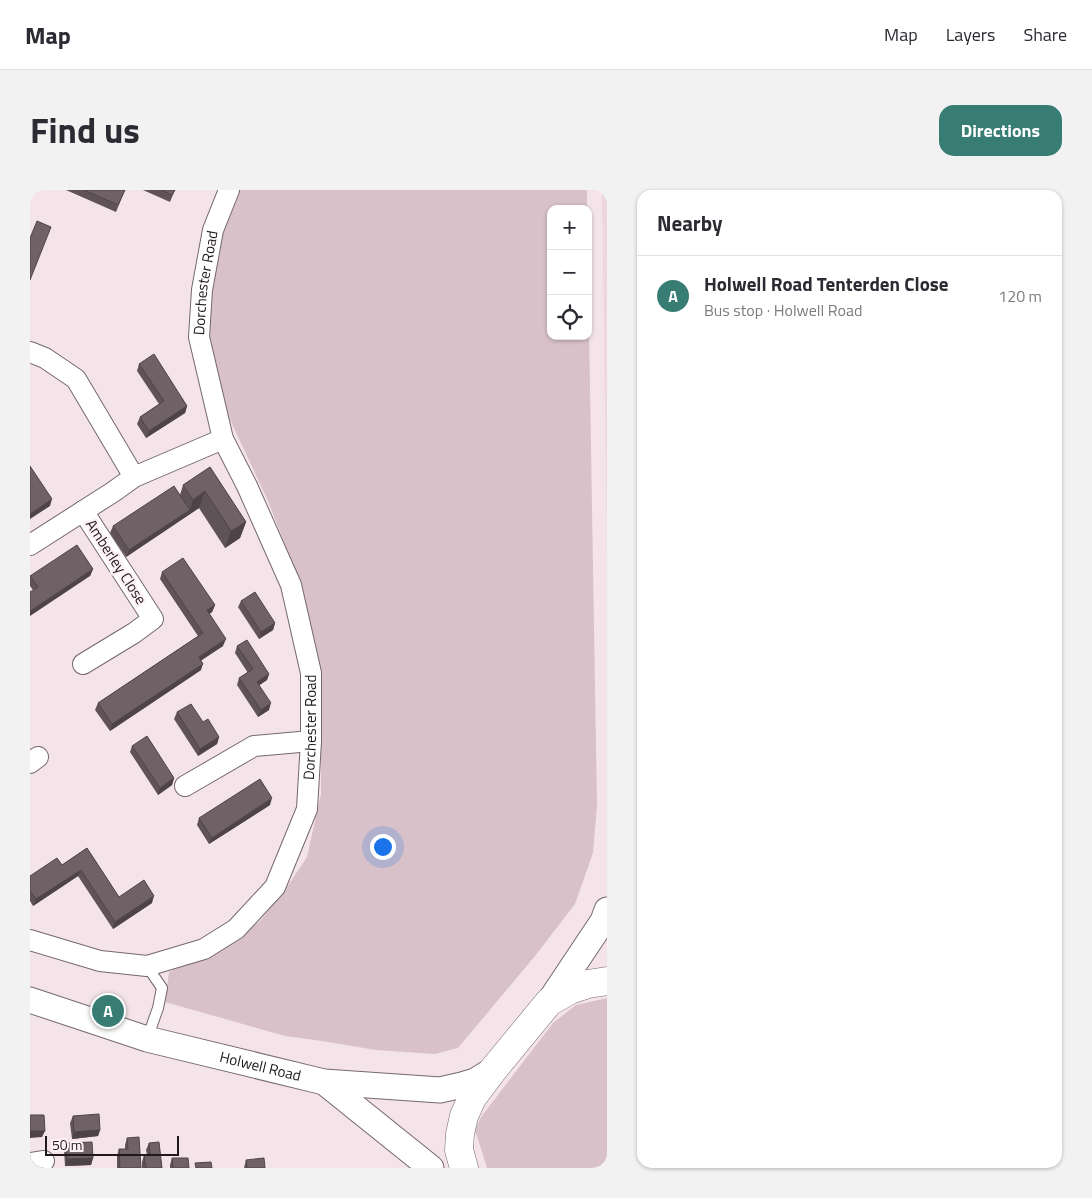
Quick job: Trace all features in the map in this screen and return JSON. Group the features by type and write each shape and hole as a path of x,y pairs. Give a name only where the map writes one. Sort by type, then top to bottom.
{"highway":[{"path":"464,1168 459,1150 464,1116 472,1098 493,1070 549,1002 570,990 588,984 607,982"}],"street":[{"name":"Dorchester Road","path":"30,940 100,961 147,966 204,949 236,929 276,887 307,809 311,741 311,672 290,581 247,486 223,439 199,337 202,290 214,230 229,190"},
{"path":"30,352 45,358 76,379 134,477"},
{"name":"Amberley Close","path":"30,545 114,492 134,477 223,439"},
{"name":"Amberley Close","path":"83,664 134,633 153,619 84,511"},
{"path":"185,786 254,746 311,741"},
{"path":"549,1002 603,921 607,910"},
{"name":"Holwell Road","path":"30,1000 147,1039 324,1082 440,1090 462,1086 475,1081 493,1070"},
{"path":"324,1082 431,1168"}],"lane":[{"path":"147,966 162,988 158,1008 147,1039"}],"shaded area":[{"path":"238,190 587,190 587,205 547,205 547,340 589,340 597,805 593,853 575,904 535,956 458,1048 435,1054 376,1050 285,1036 165,1002 169,972 228,943 260,921 287,887 307,857 321,794 321,720 301,586 268,501 225,409 212,364 207,319 217,243"},
{"path":"602,190 607,190 607,560"},
{"path":"607,998 607,1168 487,1168 475,1130 481,1117 553,1023 576,1005"}],"building":[{"path":"84,190 125,190 118,205"},
{"path":"161,190 175,190 172,195"},
{"path":"37,221 51,227 30,280 30,238"},
{"path":"154,354 187,406 149,431 140,417 164,401 139,364"},
{"path":"30,466 52,499 30,514"},
{"path":"210,467 246,522 231,531 205,491 193,500 183,485"},
{"path":"174,486 190,510 129,550 113,526"},
{"path":"77,545 93,569 30,611 30,592 38,587 30,576"},
{"path":"183,558 215,605 207,610 226,639 199,657 203,664 112,724 98,703 203,633 162,572"},
{"path":"255,592 275,623 261,632 241,601"},
{"path":"247,640 269,674 257,682 271,703 261,710 239,678 253,669 237,646"},
{"path":"191,704 203,722 208,719 219,737 200,749 177,712"},
{"path":"147,736 174,778 160,788 132,746"},
{"path":"260,779 272,798 212,838 199,818"},
{"path":"87,848 119,897 144,880 154,896 115,922 81,870 36,899 30,891 30,876 57,858 62,865"},
{"path":"99,1114 100,1130 74,1132 73,1116"},
{"path":"30,1115 44,1115 45,1131 30,1131"},
{"path":"139,1137 141,1168 120,1168 119,1149 128,1149 127,1138"},
{"path":"92,1142 93,1158 67,1159 66,1143"},
{"path":"159,1142 162,1168 146,1168 144,1155 150,1154 149,1143"},
{"path":"172,1158 188,1158 189,1168 173,1168"},
{"path":"264,1158 265,1168 247,1168 246,1160"},
{"path":"211,1162 212,1168 196,1168 195,1163"}],"place":[{"name":"Holwell Road Tenterden Close","path":"108,1011"}]}
